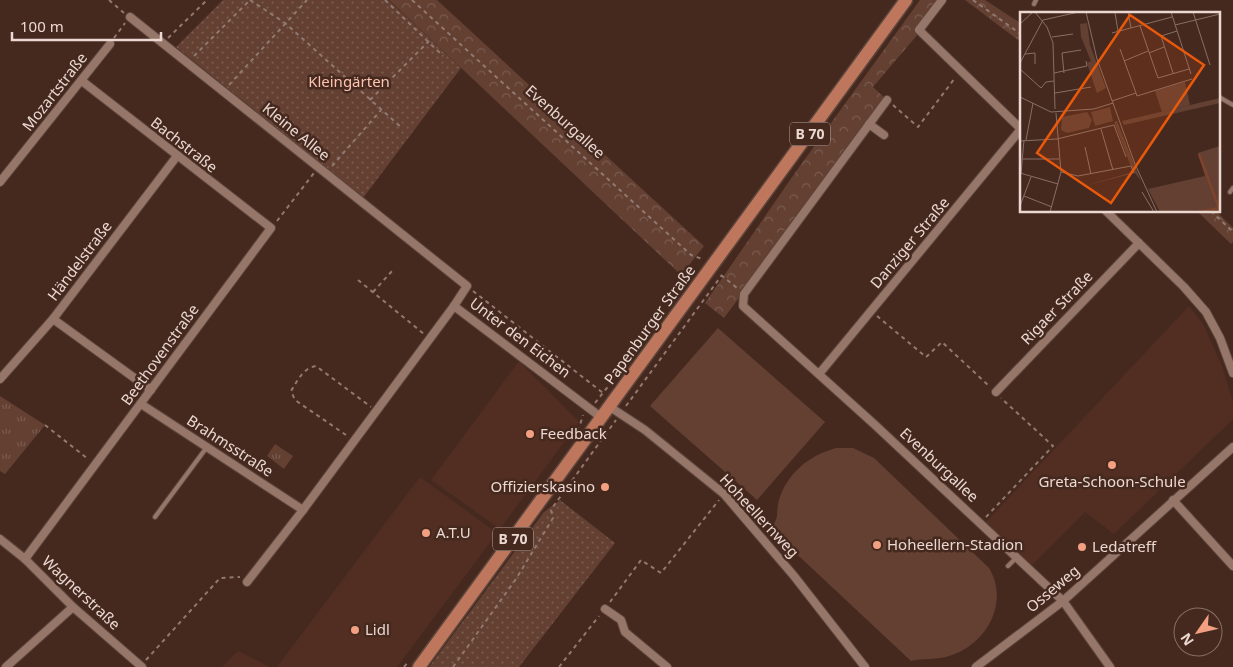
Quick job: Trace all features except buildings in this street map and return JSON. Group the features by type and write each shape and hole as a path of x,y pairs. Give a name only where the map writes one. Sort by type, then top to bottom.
{"main road":[{"name":"Papenburger Straße","path":"419,667 606,422 610,406 906,0"}],"street":[{"path":"942,0 919,30 1020,127"},
{"name":"Kleine Allee","path":"130,17 467,286"},
{"name":"Mozartstraße","path":"0,182 110,44"},
{"name":"Bachstraße","path":"82,81 271,228"},
{"path":"744,294 887,100"},
{"path":"870,124 884,135"},
{"name":"Danziger Straße","path":"819,374 1020,131"},
{"name":"Händelstraße","path":"0,379 53,319 177,156"},
{"path":"1107,212 1184,287 1206,312 1220,338 1233,373"},
{"name":"Beethovenstraße","path":"25,559 271,228"},
{"name":"Rigaer Straße","path":"996,392 1139,243"},
{"path":"454,306 467,286"},
{"name":"Evenburgallee","path":"744,294 742,302 746,309 819,374 1063,601 1110,667"},
{"name":"Unter den Eichen","path":"248,581 354,442 454,306 606,422"},
{"path":"53,319 151,390"},
{"name":"Brahmsstraße","path":"141,404 303,510"},
{"name":"Hoheellernweg","path":"610,406 645,430 724,494 794,576 865,667"},
{"name":"Osseweg","path":"976,667 1063,601 1233,447"},
{"path":"1173,500 1233,566"},
{"name":"Wagnerstraße","path":"0,539 25,559 73,607 141,666"},
{"path":"6,667 73,607"},
{"path":"605,609 620,620 625,632 667,667"}],"lane":[{"path":"1220,98 1233,105"},
{"path":"155,517 207,447"},
{"path":"1008,566 1016,557"}],"path":[{"path":"109,0 130,17 110,44"},
{"path":"163,44 207,0"},
{"path":"200,63 193,57 250,0 285,23 402,128"},
{"path":"224,92 306,0"},
{"path":"385,0 443,56"},
{"name":"Evenburgallee","path":"412,0 691,255 703,259"},
{"path":"973,0 1020,34"},
{"path":"370,100 429,41"},
{"path":"887,100 918,127 961,71"},
{"path":"271,228 318,167 328,170 381,110"},
{"path":"1212,212 1233,232"},
{"path":"373,292 393,270"},
{"path":"626,406 722,275 744,294"},
{"path":"358,280 430,338"},
{"path":"467,286 603,393 615,378"},
{"path":"871,311 926,357 942,342 1053,446 980,523"},
{"path":"354,442 295,400 291,391 302,374 308,368 316,366 377,411"},
{"path":"454,667 530,556 553,518 551,510 606,422"},
{"path":"45,424 95,466"},
{"path":"559,667 641,560 661,573 724,494"},
{"path":"141,666 220,578 234,576 248,581"}],"shaded area":[{"name":"Greta-Schoon-Schule","path":"1189,306 1203,324 1222,366 1233,402 1233,419 1114,534 1085,512 1031,566 985,523"},
{"path":"519,361 579,422 500,529 431,480"},
{"path":"420,477 497,533 397,667 277,667"},
{"path":"238,651 270,667 222,667"}],"green space":[{"name":"Kleingärten","path":"223,0 388,0 461,68 363,198 176,47"},
{"path":"389,0 437,0 704,246 681,275"},
{"path":"920,0 947,0 873,87 887,100 724,318 705,303 797,170"},
{"path":"965,0 985,0 1020,23 1020,41"},
{"path":"1198,212 1217,212 1233,228 1233,242 1231,244"},
{"path":"718,328 825,422 757,500 650,406"},
{"path":"0,396 45,425 5,474 0,471"},
{"path":"275,444 293,456 284,469 267,456"},
{"name":"Hoheellern-Stadion","path":"836,448 853,448 874,458 989,568 995,581 997,595 995,608 991,621 974,643 949,656 911,661 770,529 777,518 779,500 788,481 809,460"},
{"path":"560,500 615,543 519,667 429,667 544,512"}],"place":[{"name":"Feedback","path":"530,434"},
{"name":"Greta-Schoon-Schule","path":"1112,465"},
{"name":"Offizierskasino","path":"605,487"},
{"name":"A.T.U","path":"426,533"},
{"name":"Hoheellern-Stadion","path":"877,545"},
{"name":"Ledatreff","path":"1082,547"},
{"name":"Lidl","path":"355,630"}]}
